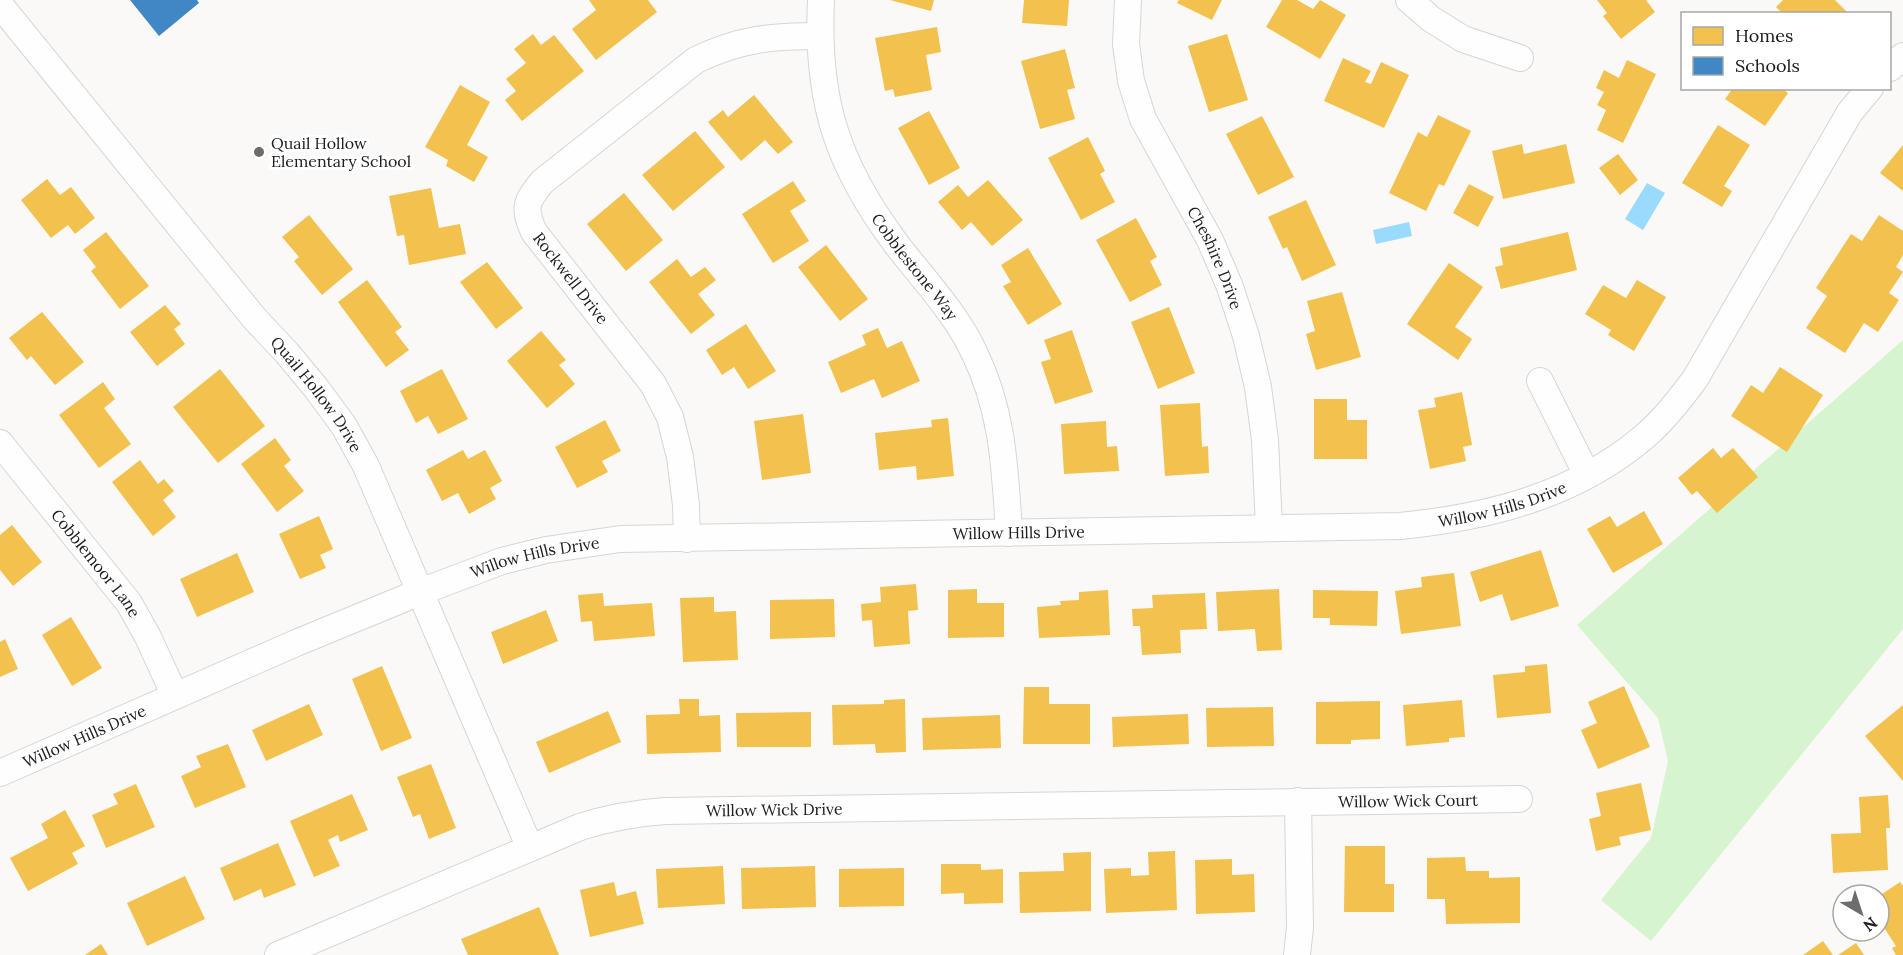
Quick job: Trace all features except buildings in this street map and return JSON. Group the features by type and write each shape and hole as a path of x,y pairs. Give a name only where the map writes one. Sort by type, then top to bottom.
{"street":[{"name":"Cobblestone Way","path":"821,0 819,36 821,66 832,127 849,166 876,216 952,314 974,350 989,387 999,425 1005,463 1009,533"},
{"name":"Cheshire Drive","path":"1128,0 1126,44 1131,81 1143,119 1210,240 1230,287 1246,336 1258,387 1265,440 1269,528"},
{"path":"1409,0 1431,19 1463,39 1520,58"},
{"name":"Quail Hollow Drive","path":"0,5 255,319 295,362 344,426 366,466 530,848"},
{"name":"Rockwell Drive","path":"687,539 686,505 681,467 670,417 653,384 534,232 527,216 529,198 542,182 696,60 718,49 743,41 819,36"},
{"path":"1891,67 1903,56"},
{"name":"Willow Hills Drive","path":"0,772 420,592 502,561 546,550 620,539 1400,526 1451,521 1501,510 1546,495 1617,458 1646,436 1672,408 1695,378 1850,112 1868,90"},
{"path":"1540,381 1587,475"},
{"name":"Cobblemoor Lane","path":"0,443 129,603 148,637 175,696"},
{"name":"Willow Wick Court","path":"1298,801 1519,799"},
{"path":"1297,955 1300,927 1298,801"},
{"name":"Willow Wick Drive","path":"278,955 598,821 641,813 1298,801"}],"green space":[{"path":"1903,340 1903,629 1651,941 1601,900 1651,838 1668,761 1658,718 1577,625"}],"water":[{"path":"1647,183 1665,193 1643,230 1625,219"},
{"path":"1409,222 1412,236 1376,244 1373,230"}],"place":[{"name":"Quail Hollow Elementary School","path":"259,152"}]}
